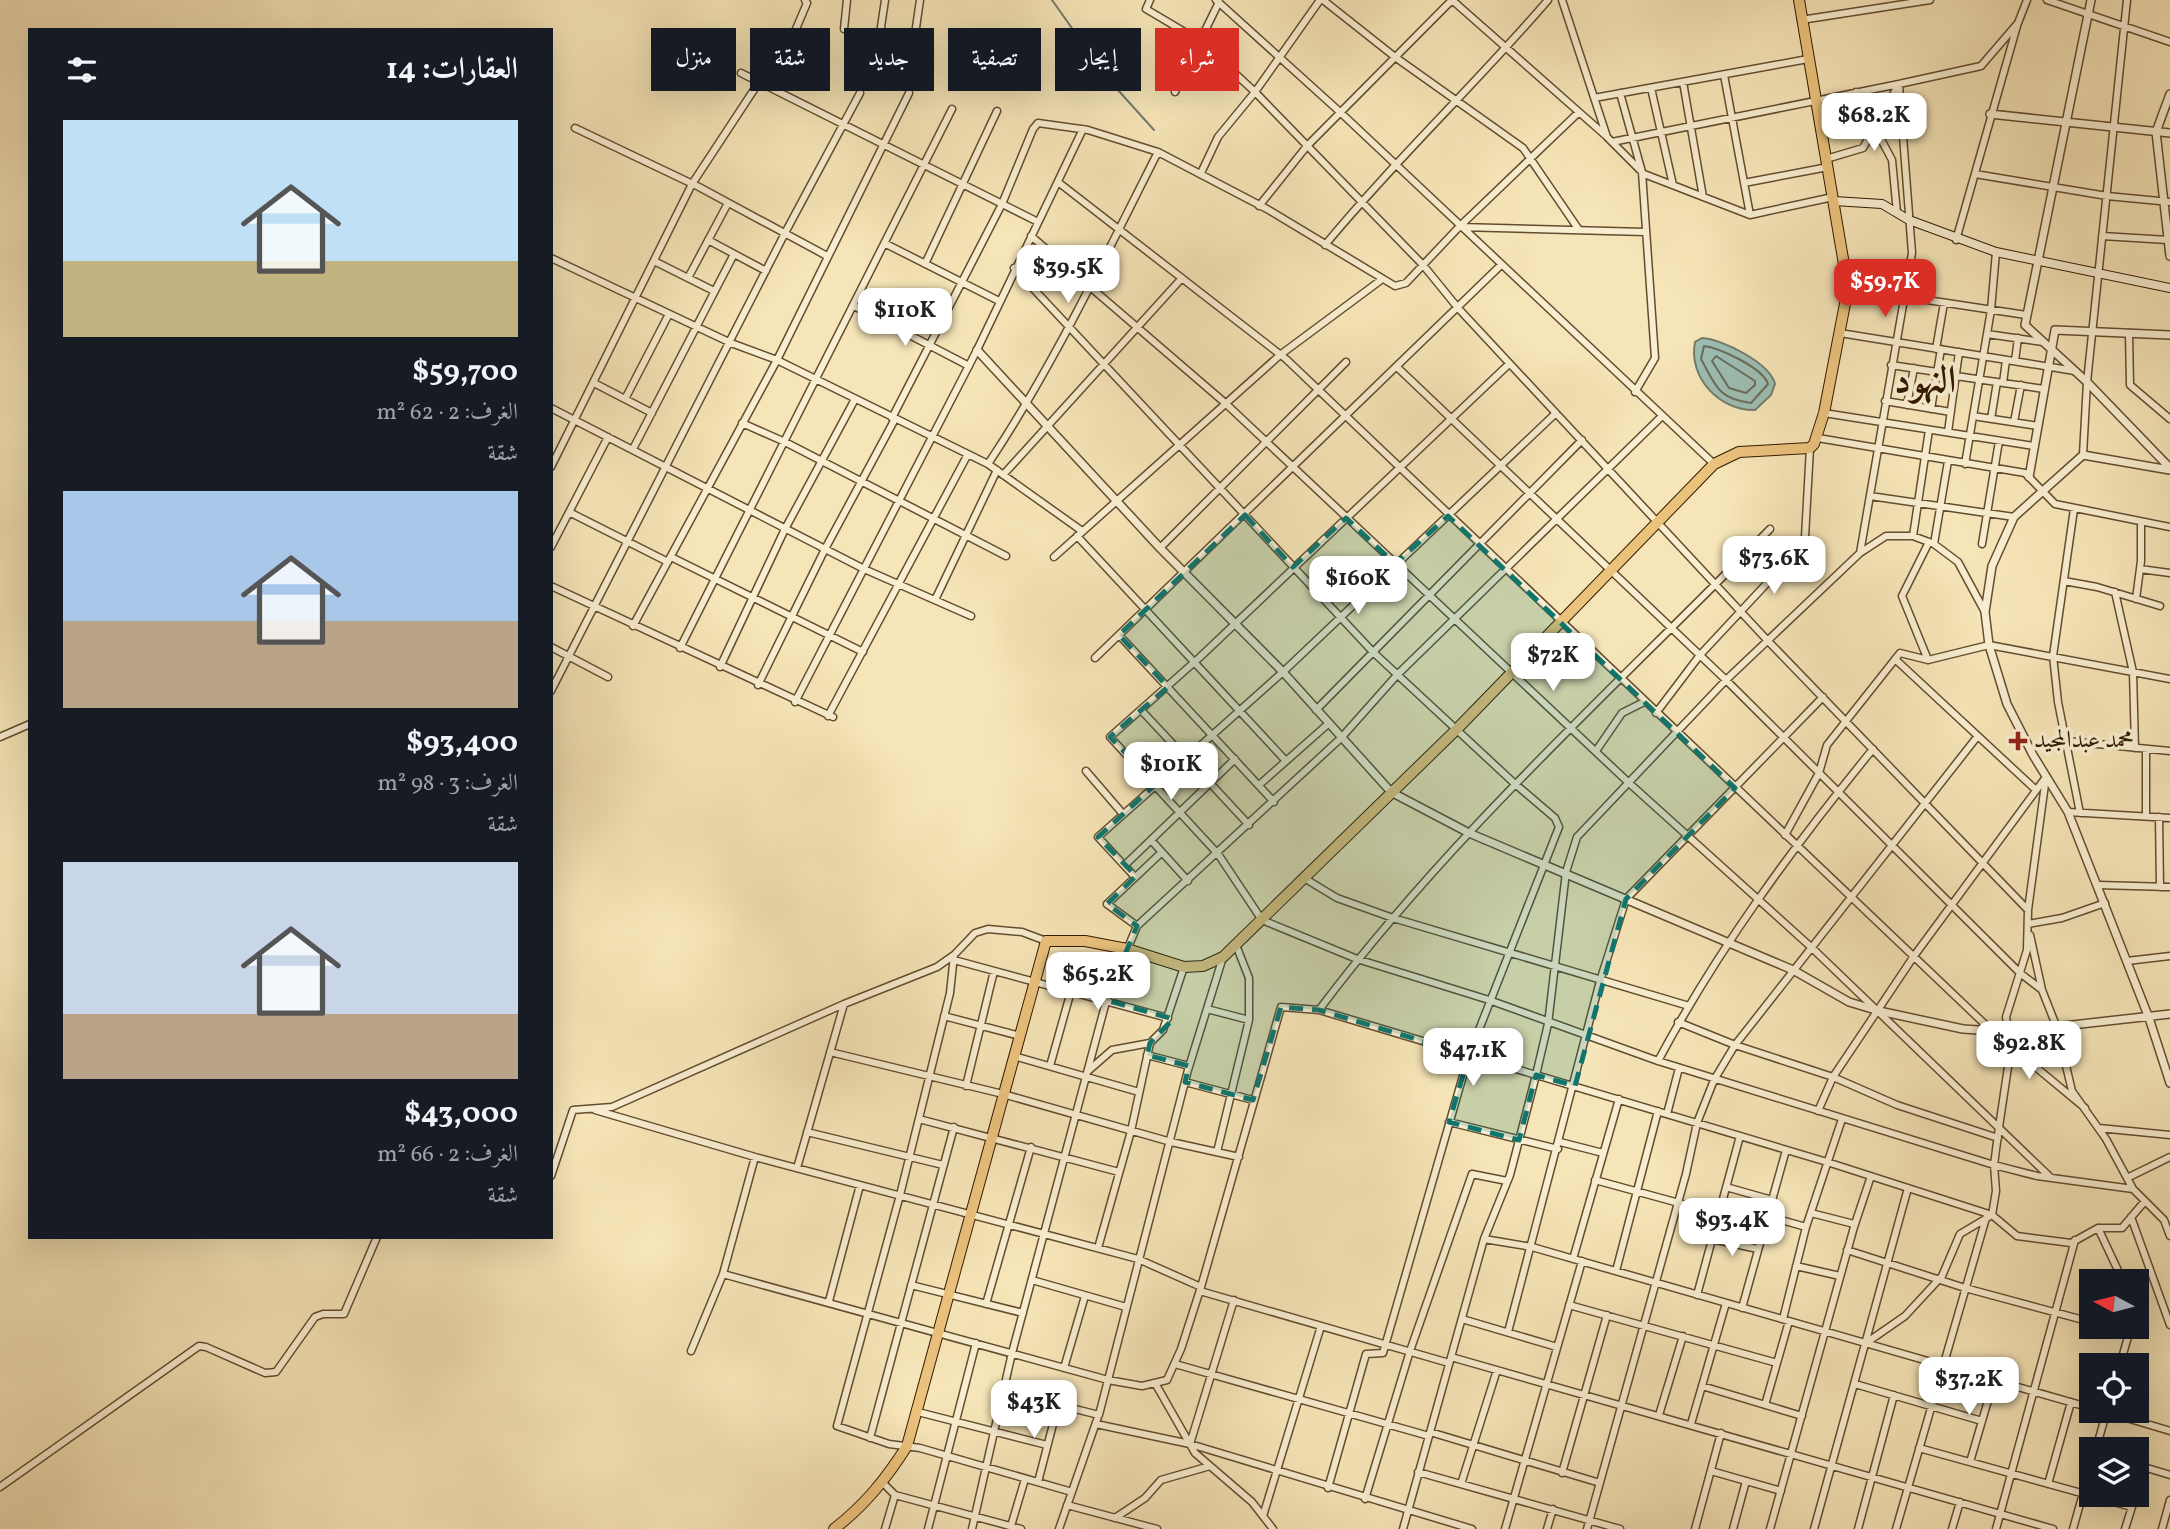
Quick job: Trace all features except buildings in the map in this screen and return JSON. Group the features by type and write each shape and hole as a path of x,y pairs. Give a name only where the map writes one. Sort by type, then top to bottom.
{"highway":[{"path":"834,1529 861,1508 883,1483 907,1446 1046,941 1085,941 1127,949 1184,967 1203,966 1223,957 1457,729 1714,464 1739,452 1810,448 1818,438 1848,288 1797,0"}],"main road":[{"path":"1834,199 1882,204 1909,220 1956,240 1996,252 2170,288"}],"street":[{"path":"844,28 847,0"},
{"path":"880,28 884,0"},
{"path":"915,28 919,0"},
{"path":"1150,0 1146,9 1178,28"},
{"path":"1201,173 1217,137 1255,92 1321,0 1457,103 1523,148 1579,230"},
{"path":"1259,206 1307,146 1452,0 1609,139 1642,172 1750,215 1834,199"},
{"path":"1325,245 1361,201 1457,103 1548,0"},
{"path":"1562,0 1609,139"},
{"path":"1800,18 1930,0"},
{"path":"1956,240 1976,174 1990,114 2027,0"},
{"path":"2047,0 2170,42"},
{"path":"2091,0 2025,326 2087,382 2170,468"},
{"path":"2127,0 2087,382 2083,455 2044,493 2014,517 1992,566 1985,612 1989,645 2007,704 2068,812 2149,1018 2170,1083"},
{"path":"796,28 807,1"},
{"path":"1206,28 1218,1 1340,112 1500,266 1714,464"},
{"path":"1609,139 1633,138 1981,66 2018,23"},
{"path":"1594,98 1808,60"},
{"path":"741,73 750,78"},
{"path":"1724,75 1750,215"},
{"path":"1239,77 1423,265 1509,364 1768,641 2028,910"},
{"path":"1683,82 1703,197"},
{"path":"1744,183 1827,163 1863,148 1899,85"},
{"path":"1860,553 1912,253 1899,85"},
{"path":"1651,88 1673,185"},
{"path":"553,463 692,184 753,91"},
{"path":"777,91 1038,222"},
{"path":"1856,92 1892,160 1897,213"},
{"path":"553,687 785,233 860,93"},
{"path":"633,626 776,360 909,93"},
{"path":"1620,93 1642,172 1655,358 1635,392"},
{"path":"2170,94 2156,132 2167,202 2170,256"},
{"path":"680,648 952,109"},
{"path":"925,264 998,111"},
{"path":"758,685 1002,204 1033,129 1038,123 1083,130 1158,152 1201,173 1395,286 1406,283 1459,227 1579,112"},
{"path":"1990,114 2170,133"},
{"path":"575,128 692,184 827,256"},
{"path":"795,702 969,366 1014,268 1083,130"},
{"path":"988,464 1028,404 1070,330 1158,152"},
{"path":"1976,174 2107,196 2167,202"},
{"path":"1058,182 1280,355 1735,788 1853,896 1991,1030 2084,1108"},
{"path":"688,278 728,203"},
{"path":"1459,227 1645,232"},
{"path":"1031,236 1224,402 1265,444 1629,783 1811,947 2051,1177"},
{"path":"2102,236 2168,240"},
{"path":"708,240 766,271"},
{"path":"886,244 999,301"},
{"path":"1965,464 1991,310 1996,252"},
{"path":"632,449 734,254"},
{"path":"553,259 731,343 816,379 854,401 968,454 1000,472 1079,533 1146,610 1286,761"},
{"path":"654,261 714,291"},
{"path":"1095,658 1294,469 1500,266"},
{"path":"1014,268 1373,652 1555,818 1559,827 1469,1055 1386,1344 1383,1353 1366,1354 1328,1488"},
{"path":"935,600 1000,472 1050,426 1182,278"},
{"path":"1054,557 1224,402 1280,355 1381,280"},
{"path":"1848,288 2026,315"},
{"path":"1931,409 1944,303"},
{"path":"854,306 969,366"},
{"path":"625,399 668,314"},
{"path":"2029,477 2055,330 2170,335"},
{"path":"1840,333 2075,371"},
{"path":"2129,333 2130,385 2170,419"},
{"path":"1987,334 2043,341"},
{"path":"2015,361 2018,338"},
{"path":"977,350 1160,548 1283,672 1391,792 1469,833 1793,970 1849,1002 1879,1011 1963,1029 2009,1032 2170,1014"},
{"path":"1948,432 1959,352"},
{"path":"1990,419 2006,360"},
{"path":"1160,548 1346,362"},
{"path":"1509,364 1194,662 1110,737 1156,784 1218,855 1262,920 1357,960 1489,1000 1548,1024 1714,1080 1994,1165 2051,1177 2133,1189"},
{"path":"1891,365 1937,372"},
{"path":"1398,368 1726,680 1890,846 2020,973 2042,990"},
{"path":"1907,405 1914,368"},
{"path":"1956,376 2044,388"},
{"path":"594,383 652,412"},
{"path":"2014,422 2021,385"},
{"path":"720,667 785,529 854,401"},
{"path":"1885,401 1951,412"},
{"path":"553,409 864,569 971,616"},
{"path":"1135,877 1098,837 1238,709 1283,672 1556,413"},
{"path":"1824,413 2034,446"},
{"path":"1973,416 2038,426"},
{"path":"972,1529 1012,1353 1086,1074 1107,1000 1137,926 1218,855 1341,738 1397,675 1661,417"},
{"path":"742,424 785,442 1006,556"},
{"path":"1913,536 1929,430"},
{"path":"553,543 608,437"},
{"path":"1818,438 2025,473 2055,504 2170,527"},
{"path":"1316,710 1582,440"},
{"path":"1982,544 1999,440"},
{"path":"1656,713 1700,655 1797,551 1805,537 1810,448"},
{"path":"553,587 758,685 831,716 968,454"},
{"path":"2083,455 2170,468"},
{"path":"1928,660 1902,596 1932,543 1948,461"},
{"path":"1870,496 2014,517"},
{"path":"2074,509 2053,656 2080,813"},
{"path":"569,512 628,542 753,597 863,652"},
{"path":"2136,599 2141,522"},
{"path":"1319,1010 1392,918 1514,783 1716,585 1770,528"},
{"path":"1403,1529 1484,1239 1507,1181 1536,1075 1548,1024 1566,873 1577,837 1726,680 1860,553 1886,536 1913,536 1932,543 1958,562 1985,612"},
{"path":"2140,569 2170,573"},
{"path":"2064,581 2115,592 2160,606"},
{"path":"2115,592 2133,672 2135,748"},
{"path":"1119,635 1274,802"},
{"path":"1785,835 1819,773 1827,745 1844,719 1900,653 1928,660 1989,645 2170,679"},
{"path":"553,648 608,677"},
{"path":"1895,659 2036,790"},
{"path":"1508,1332 1588,1037 1600,981 1626,899 1690,837 1823,697"},
{"path":"1596,751 1622,713 1644,702"},
{"path":"1141,710 1185,757"},
{"path":"1259,785 1328,724"},
{"path":"0,737 28,725"},
{"path":"1587,1529 1697,1123 1714,1080 1735,1045 1977,737"},
{"path":"2066,741 2170,751"},
{"path":"1658,1061 1678,1023 1757,898 1873,749"},
{"path":"2146,749 2146,816"},
{"path":"1125,865 1235,759"},
{"path":"1086,771 1123,814"},
{"path":"1818,1111 1833,1077 1914,956 2046,777"},
{"path":"1896,1529 1942,1365 1996,1191 1994,1165 2011,1047 2006,1017 2027,950 2028,910 2046,777"},
{"path":"1210,783 1249,825"},
{"path":"2068,812 2170,818"},
{"path":"2159,817 2160,887"},
{"path":"1151,840 1188,881"},
{"path":"1137,926 1107,904 1162,852"},
{"path":"1304,878 1337,898 1392,918 1689,1006"},
{"path":"2098,885 2170,887"},
{"path":"2027,922 2062,918 2105,903"},
{"path":"2027,922 2042,990 2057,1028 2072,1091 2099,1128 2133,1189 2162,1218 2170,1236"},
{"path":"595,1110 612,1107 844,1003 937,967 954,958 975,933 988,929 1022,932 1046,941"},
{"path":"1217,1152 1249,1020 1249,978 1236,945"},
{"path":"2127,961 2170,956"},
{"path":"1059,1529 1099,1415 1189,1066 1223,957"},
{"path":"954,958 1168,1018"},
{"path":"954,958 944,1016 919,1119 837,1426 870,1438 947,1456 1072,1492"},
{"path":"1098,1248 1130,1131 1150,1043 1163,1030 1184,967"},
{"path":"966,1086 994,971"},
{"path":"1050,1066 1071,991"},
{"path":"797,1168 844,1003"},
{"path":"723,1274 829,1301 1108,1380 1142,1386 1167,1380 1201,1289 1281,1007 1319,1010 1827,1162 1989,1217 2017,1236 2071,1242 2098,1228 2122,1228 2145,1201"},
{"path":"1207,1009 1249,1020"},
{"path":"944,1016 1020,1036"},
{"path":"1678,1023 1833,1077 1897,1105 1947,1119 1997,1138"},
{"path":"1086,1074 1112,1050 1150,1043"},
{"path":"830,1052 1003,1094 1171,1142 1239,1157"},
{"path":"1147,1055 1189,1066"},
{"path":"1014,1056 1086,1074 1139,1092"},
{"path":"1667,1114 1679,1068"},
{"path":"1185,1082 1253,1100"},
{"path":"1573,1259 1619,1099"},
{"path":"553,1170 571,1112 578,1109 595,1110 755,1157 1138,1259 1201,1289 1234,1300 1410,1351 1497,1370 1621,1404 2053,1529"},
{"path":"1616,1271 1658,1111"},
{"path":"919,1119 992,1136 1119,1172"},
{"path":"1765,1405 1777,1363 1806,1227 1842,1119"},
{"path":"1450,1122 1519,1140 1603,1153"},
{"path":"870,1438 954,1127"},
{"path":"2099,1128 2170,1135"},
{"path":"807,1132 943,1165"},
{"path":"1697,1294 1740,1136"},
{"path":"986,1304 1031,1147"},
{"path":"1742,1308 1786,1150"},
{"path":"691,1351 723,1274 755,1157"},
{"path":"2127,1178 2170,1157"},
{"path":"1365,1499 1410,1351 1472,1174 1507,1181"},
{"path":"1770,1529 1854,1224 1871,1176"},
{"path":"1595,1180 1719,1214"},
{"path":"829,1301 860,1185"},
{"path":"1726,1187 1772,1200"},
{"path":"1814,1529 1908,1188"},
{"path":"1811,1213 1854,1224"},
{"path":"2162,1218 2170,1214"},
{"path":"1768,1216 1806,1227"},
{"path":"1866,1343 1905,1316 1939,1279 1960,1234 1989,1217"},
{"path":"2131,1217 2170,1325"},
{"path":"2098,1228 2117,1269"},
{"path":"0,1488 198,1346 265,1373 276,1372 315,1317 323,1314 344,1314 376,1239"},
{"path":"1484,1239 1532,1247 2079,1404"},
{"path":"1712,1239 1758,1250"},
{"path":"1996,1529 2075,1240"},
{"path":"1847,1250 1965,1288 2079,1319"},
{"path":"1506,1529 1582,1261"},
{"path":"1796,1266 1840,1276"},
{"path":"1032,1280 1126,1307"},
{"path":"911,1285 1023,1313"},
{"path":"1064,1368 1085,1296"},
{"path":"1190,1444 1234,1300"},
{"path":"1691,1424 1726,1303"},
{"path":"1569,1305 1777,1363"},
{"path":"1562,1473 1607,1315"},
{"path":"1461,1319 1557,1347"},
{"path":"1263,1517 1321,1325"},
{"path":"1658,1415 1683,1336"},
{"path":"928,1529 976,1343"},
{"path":"1175,1364 1600,1483"},
{"path":"1461,1484 1497,1370"},
{"path":"1970,1462 1994,1380"},
{"path":"1155,1383 1190,1444 1273,1529"},
{"path":"1855,1384 1982,1421"},
{"path":"1702,1386 1802,1416"},
{"path":"1003,1391 1099,1415"},
{"path":"1858,1529 1894,1395"},
{"path":"2048,1484 2071,1402"},
{"path":"1038,1482 1058,1405"},
{"path":"918,1412 1047,1445"},
{"path":"2144,1423 2170,1431"},
{"path":"1096,1424 1190,1444 1328,1488 1472,1529"},
{"path":"1695,1529 1721,1433"},
{"path":"1919,1448 2079,1492"},
{"path":"1115,1518 1145,1498 1161,1480 1210,1466"},
{"path":"2149,1469 2170,1475"},
{"path":"1710,1471 1781,1491"},
{"path":"1419,1472 1620,1529"},
{"path":"1011,1526 1025,1479"},
{"path":"1733,1529 1746,1482"},
{"path":"883,1483 895,1495 1021,1529"},
{"path":"886,1529 895,1495"},
{"path":"2162,1529 2170,1500"},
{"path":"1952,1529 1960,1502"},
{"path":"1067,1505 1157,1529"},
{"path":"2073,1529 2079,1507"},
{"path":"2125,1529 2132,1507"},
{"path":"1547,1529 1553,1510"}],"highlighted area":[{"path":"1245,515 1293,567 1346,518 1395,564 1448,516 1735,788 1626,899 1575,1086 1536,1075 1519,1140 1449,1122 1469,1055 1319,1010 1281,1007 1253,1100 1185,1082 1189,1066 1147,1055 1150,1043 1173,1019 1106,1000 1137,926 1107,904 1136,876 1098,837 1156,784 1110,737 1168,687 1119,635"}],"water":[{"path":"1702,338 1733,347 1755,360 1775,384 1771,395 1755,410 1742,409 1730,405 1709,390 1696,368 1694,355 1695,342"}],"waterway":[{"path":"1052,0 1108,79 1154,130"}],"place":[{"name":"محمد عبدالمجيد","path":"2018,741"}],"district":[{"name":"النهود","path":"1925,382"}]}
